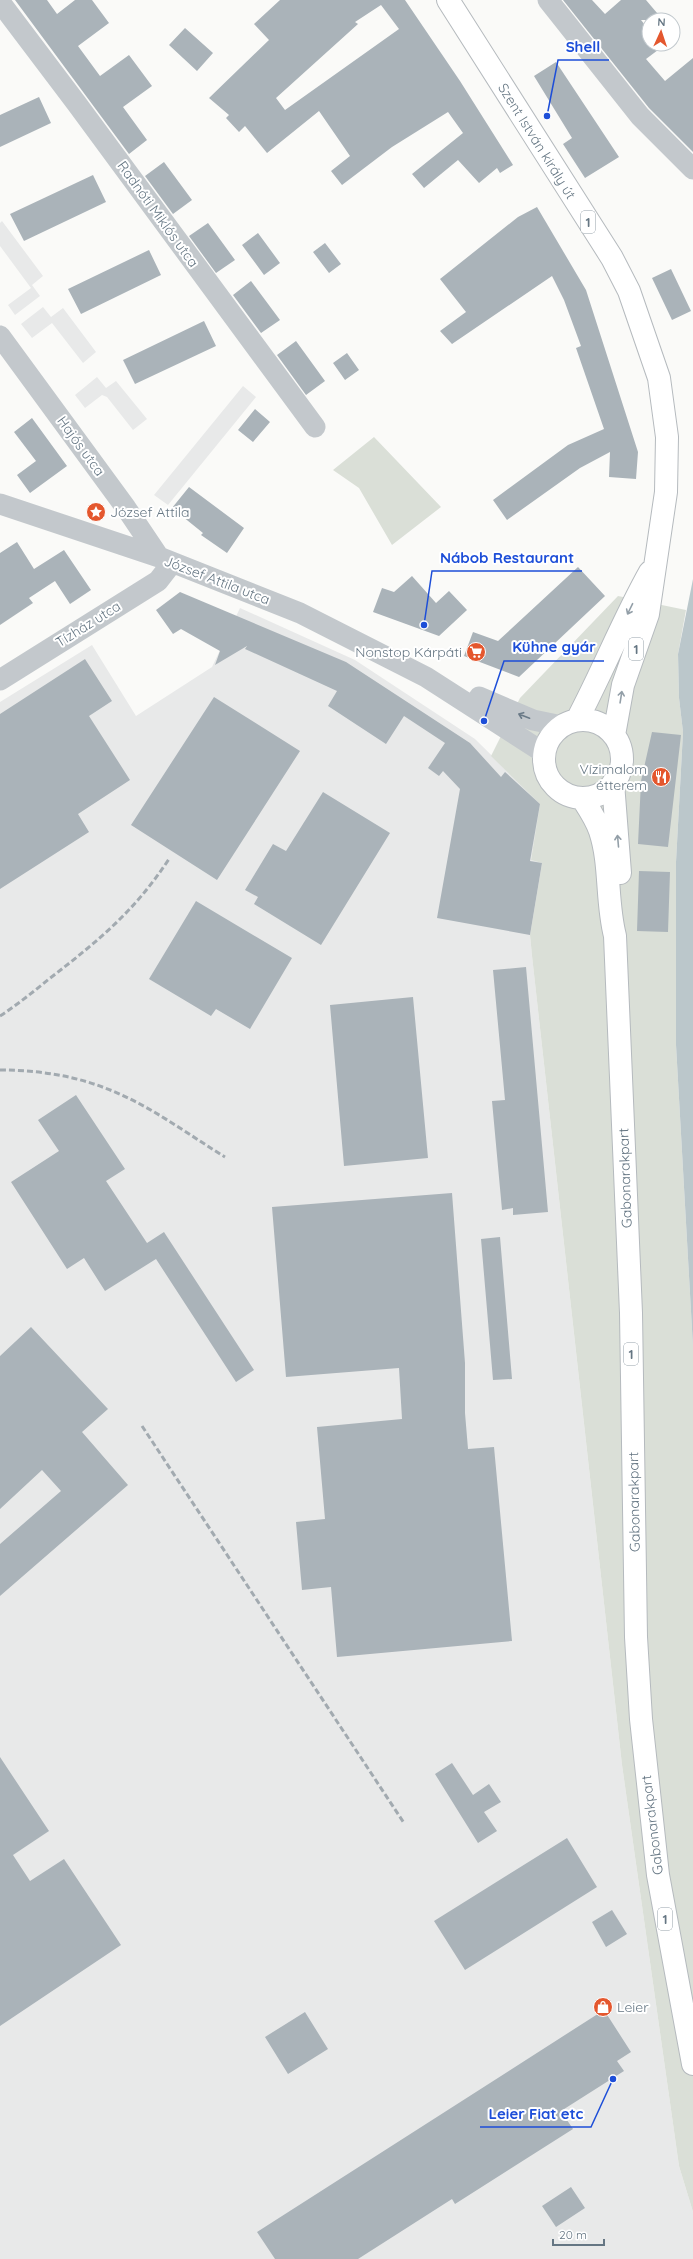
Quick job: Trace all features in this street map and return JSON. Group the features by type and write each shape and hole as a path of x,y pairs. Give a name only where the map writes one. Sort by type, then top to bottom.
{"main road":[{"name":"Szent István király út","path":"448,0 612,258 629,291 660,378 667,437 666,492 662,527 655,562 648,614 623,685 614,735"},
{"name":"Szent István király út","path":"569,723 601,674 629,609 655,562"},
{"path":"569,723 594,721 608,729 614,735"},
{"name":"1","path":"544,753 550,737 569,723"},
{"name":"1","path":"614,735 620,747 622,760 620,772 614,783 620,876 619,915 615,936"},
{"path":"544,753 546,771 555,786 565,793 582,798 603,792 614,783"},
{"name":"1","path":"582,798 600,832 606,858 610,914 615,936"},
{"name":"Gabonarakpart","path":"615,936 631,1313 636,1637 640,1719 658,1875 693,2064"}],"street":[{"path":"548,0 640,116 693,169"},
{"name":"Radnóti Miklós utca","path":"0,2 82,110 315,427"},
{"name":"Hajós utca","path":"0,336 165,560"},
{"name":"József Attila utca","path":"0,504 165,560 300,613 426,677 532,720 569,723"},
{"name":"Tízház utca","path":"0,680 158,581 165,560"},
{"name":"József Attila utca","path":"426,677 544,753"}],"shaded area":[{"path":"2,221 43,276 32,285 40,296 15,315 8,305 31,288 0,246 0,223"},
{"path":"43,307 51,317 63,308 96,352 83,363 52,323 32,338 21,324"},
{"path":"97,377 106,388 116,381 147,419 133,430 107,397 102,395 85,408 75,395"},
{"path":"243,386 256,397 168,505 154,495"},
{"path":"374,437 441,507 392,545 359,488 333,470"},
{"path":"693,579 693,1347 676,1045 676,862 683,732 679,698 678,654"},
{"path":"618,596 686,610 678,654 679,698 683,732 676,862 676,1045 693,1347 693,2212 679,2166 622,1765 532,956 530,935 542,863 531,860 540,804 491,756 520,698"},
{"path":"240,608 355,660 475,739 541,804 531,860 542,862 530,935 532,956 622,1765 679,2166 693,2212 693,2259 0,2259 0,702 92,645 136,716 212,667"}],"building":[{"path":"15,0 47,0 57,14 75,0 92,0 109,23 78,46 100,76 129,55 152,86 123,107 147,140 129,154"},
{"path":"280,0 405,0 460,81 513,165 500,173 497,168 479,183 458,160 424,188 412,174 463,133 448,112 392,147 342,185 331,171 350,156 319,111 267,153 245,126 239,132 226,118 229,115 209,98 269,40 254,24","holes":["381,5 399,29 285,110 276,98 358,24 355,22"]},
{"path":"563,0 592,0 605,14 621,0 646,0 656,12 641,12 641,52 655,52 646,59 665,81 693,58 693,152 649,108"},
{"path":"185,28 213,53 197,71 169,45"},
{"path":"556,62 619,157 585,178 563,144 572,138 534,76"},
{"path":"39,97 51,123 0,147 0,115"},
{"path":"164,162 192,200 173,214 145,176"},
{"path":"93,175 106,202 24,241 10,214"},
{"path":"537,207 586,290 638,452 636,479 609,477 610,452 580,468 507,520 493,500 568,445 604,429 576,348 581,346 564,300 552,276 452,344 440,331 466,312 440,279 518,217"},
{"path":"208,223 235,260 216,273 189,236"},
{"path":"258,233 280,263 264,275 242,245"},
{"path":"325,243 341,264 329,273 313,252"},
{"path":"149,250 161,275 81,314 68,289"},
{"path":"671,269 691,311 672,320 652,278"},
{"path":"251,281 280,320 261,333 233,295"},
{"path":"204,321 216,346 135,384 123,360"},
{"path":"296,341 325,381 306,395 277,355"},
{"path":"347,353 359,370 345,380 333,363"},
{"path":"255,409 270,422 253,442 238,430"},
{"path":"32,418 67,466 30,493 17,475 36,461 14,432"},
{"path":"189,487 244,528 227,553 201,535 203,533 172,508"},
{"path":"17,542 34,569 64,550 91,590 70,604 55,581 29,598 33,603 0,625 0,553"},
{"path":"578,567 605,596 519,677 464,656 473,632 498,641"},
{"path":"412,576 436,603 449,591 467,610 439,636 373,612 382,588 394,592"},
{"path":"180,592 346,662 470,743 501,777 505,772 540,804 530,861 542,863 530,935 437,918 460,789 443,771 439,776 428,768 445,743 404,716 386,744 328,706 337,691 245,649 247,646 215,665 220,651 181,629 173,634 156,610"},
{"path":"85,659 112,701 89,716 130,780 78,814 89,832 0,889 0,714"},
{"path":"214,697 300,751 217,880 131,825"},
{"path":"652,732 681,735 668,847 638,844 641,781"},
{"path":"323,792 390,833 321,945 254,904 258,897 245,890 273,844 286,851"},
{"path":"639,871 670,872 668,932 637,931"},
{"path":"196,901 292,958 250,1029 216,1009 211,1016 149,979"},
{"path":"526,967 548,1212 513,1215 513,1208 502,1210 492,1101 505,1100 493,970"},
{"path":"413,997 428,1158 344,1166 330,1005"},
{"path":"76,1095 125,1169 106,1181 147,1243 164,1232 254,1370 236,1382 156,1259 105,1291 84,1258 67,1269 11,1182 59,1151 38,1120"},
{"path":"452,1193 465,1363 465,1413 468,1449 494,1447 512,1641 337,1657 331,1587 302,1590 296,1522 325,1519 317,1427 402,1419 399,1368 286,1377 272,1207"},
{"path":"500,1237 512,1379 493,1380 481,1239"},
{"path":"31,1327 108,1409 82,1432 128,1485 0,1596 0,1544 61,1491 42,1470 0,1509 0,1356"},
{"path":"0,1757 49,1831 13,1855 30,1881 64,1859 121,1945 0,2026"},
{"path":"452,1763 473,1795 489,1784 501,1802 484,1812 497,1831 478,1843 435,1774"},
{"path":"567,1838 597,1887 465,1970 434,1921"},
{"path":"612,1910 627,1934 606,1947 592,1922"},
{"path":"604,2010 631,2052 617,2061 624,2071 561,2111 573,2129 455,2204 452,2199 358,2259 275,2259 257,2232"},
{"path":"305,2012 328,2049 288,2074 265,2037"},
{"path":"571,2187 585,2208 556,2227 542,2206"}],"railway":[{"path":"0,1016 67,965 114,925 142,895 169,859"},
{"path":"0,1070 53,1074 92,1083 105,1088 152,1111 225,1157"},
{"path":"142,1426 404,1823"}],"place":[{"name":"Shell","path":"547,116"},
{"name":"József Attila","path":"96,512"},
{"name":"Nábob Restaurant","path":"424,625"},
{"name":"Nonstop Kárpáti","path":"476,652"},
{"name":"Kühne gyár","path":"484,721"},
{"name":"Vízimalom étterem","path":"661,777"},
{"name":"Leier","path":"603,2007"},
{"name":"Leier Fiat etc","path":"613,2079"}]}
